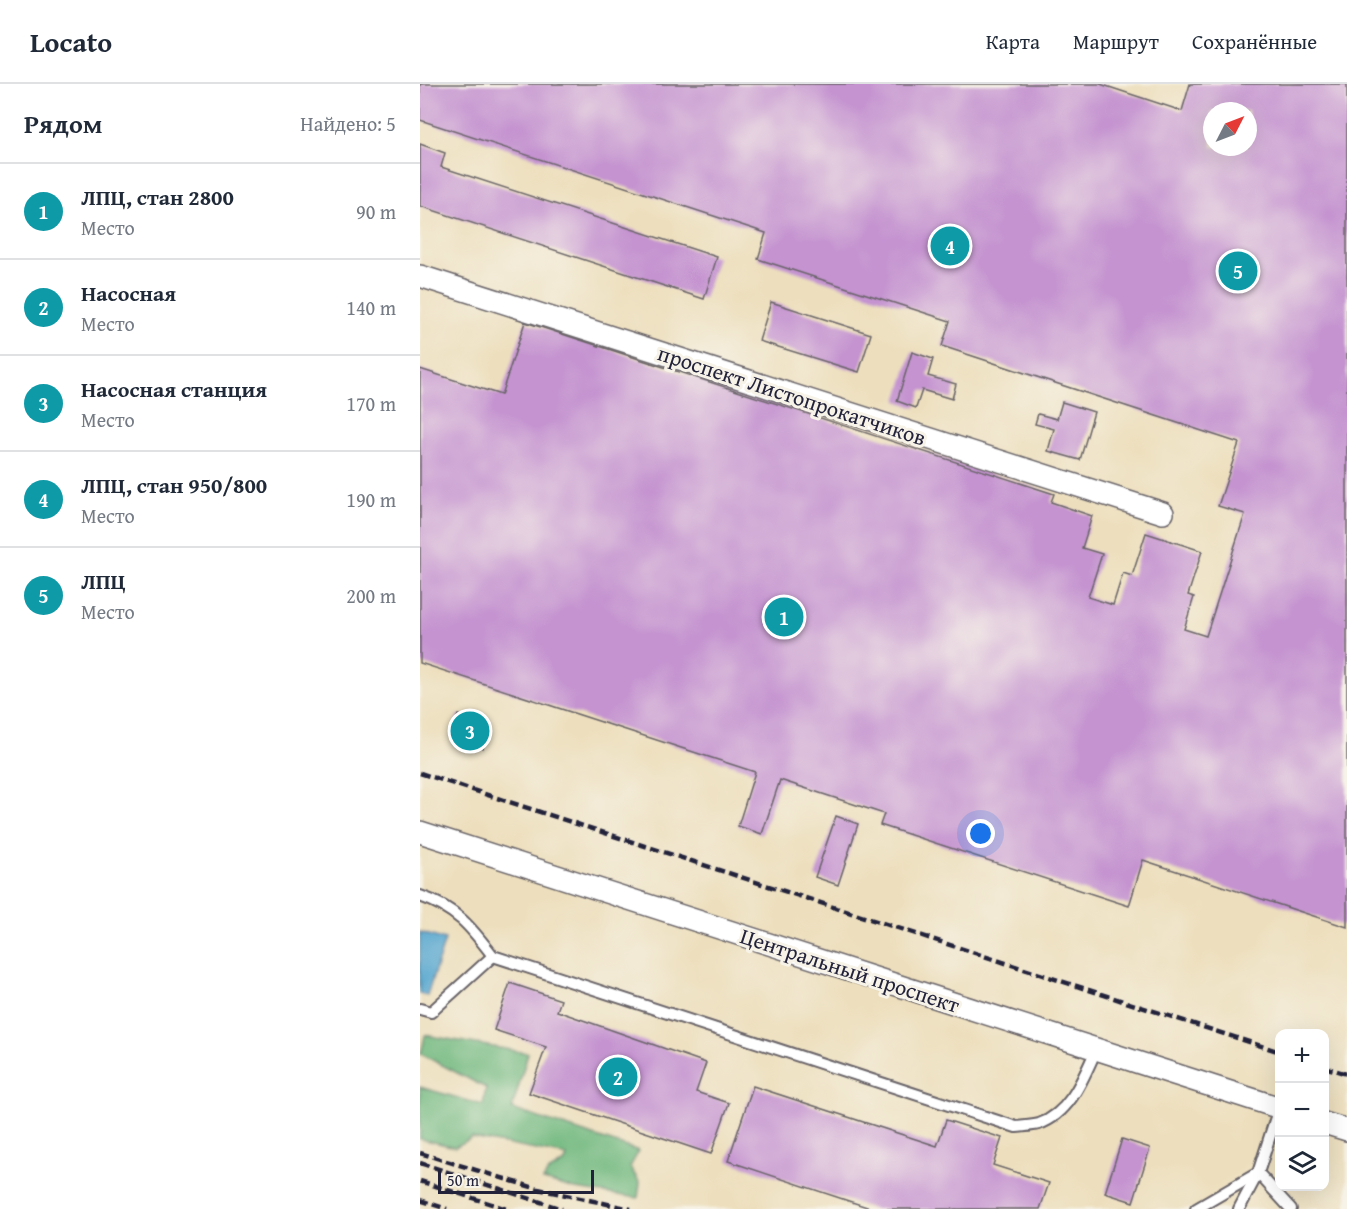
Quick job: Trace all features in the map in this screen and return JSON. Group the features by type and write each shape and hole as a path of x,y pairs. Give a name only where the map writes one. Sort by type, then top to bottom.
{"street":[{"name":"проспект Листопрокатчиков","path":"420,276 1163,513"},
{"name":"Центральный проспект","path":"420,832 1275,1107"},
{"path":"1329,1125 1347,1130"}],"lane":[{"path":"420,896 440,903 471,927 493,956 1016,1127 1040,1123 1058,1112 1076,1094 1096,1050"},
{"path":"420,1009 431,1012 493,956"},
{"path":"1239,1209 1258,1173 1275,1120"},
{"path":"1196,1209 1258,1173"},
{"path":"1258,1173 1291,1209"}],"green space":[{"path":"425,1035 528,1053 512,1109 639,1151 630,1167 640,1183 638,1198 575,1189 543,1180 548,1172 565,1162 567,1156 472,1138 455,1147 420,1139 420,1087 483,1105 486,1088 421,1054"}],"water":[{"path":"420,932 445,940 427,996 420,994"}],"building":[{"path":"420,84 1100,84 1182,111 1190,84 1347,84 1347,927 1143,860 1129,906 880,825 884,814 780,780 762,834 738,826 755,772 420,663 420,369 501,395 525,322 1054,494 1051,502 1092,516 1082,548 1102,554 1088,597 1113,605 1123,573 1132,576 1146,533 1202,551 1188,595 1194,597 1184,629 1206,636 1245,514 1218,506 1239,443 942,346 950,321 758,259 766,233 420,120"},
{"path":"420,144 445,153 441,167 717,257 704,299 420,206"},
{"path":"771,302 871,334 859,372 759,341"},
{"path":"912,352 933,359 928,376 956,384 952,399 922,390 916,408 897,401"},
{"path":"1062,402 1094,412 1080,460 1048,451 1054,429 1035,424 1038,414 1057,419"},
{"path":"458,715 490,725 483,748 451,737"},
{"path":"836,816 858,824 838,885 815,877"},
{"path":"510,983 561,1000 557,1011 706,1063 696,1092 729,1103 711,1154 529,1093 546,1047 494,1030"},
{"path":"753,1086 937,1146 946,1120 1002,1138 993,1165 1049,1183 1040,1209 873,1209 728,1161"},
{"path":"1122,1139 1150,1148 1133,1202 1105,1193"}],"railway":[{"path":"420,773 1275,1050"},
{"path":"1329,1069 1347,1074"},
{"path":"420,1153 538,1189 631,1209"},
{"path":"420,1163 562,1209"},
{"path":"420,1181 507,1209"},
{"path":"420,1200 447,1209"}],"place":[{"name":"ЛПЦ, стан 950/800","path":"950,246"},
{"name":"ЛПЦ","path":"1238,271"},
{"name":"ЛПЦ, стан 2800","path":"784,617"},
{"name":"Насосная станция","path":"470,731"},
{"name":"Насосная","path":"618,1077"}]}
